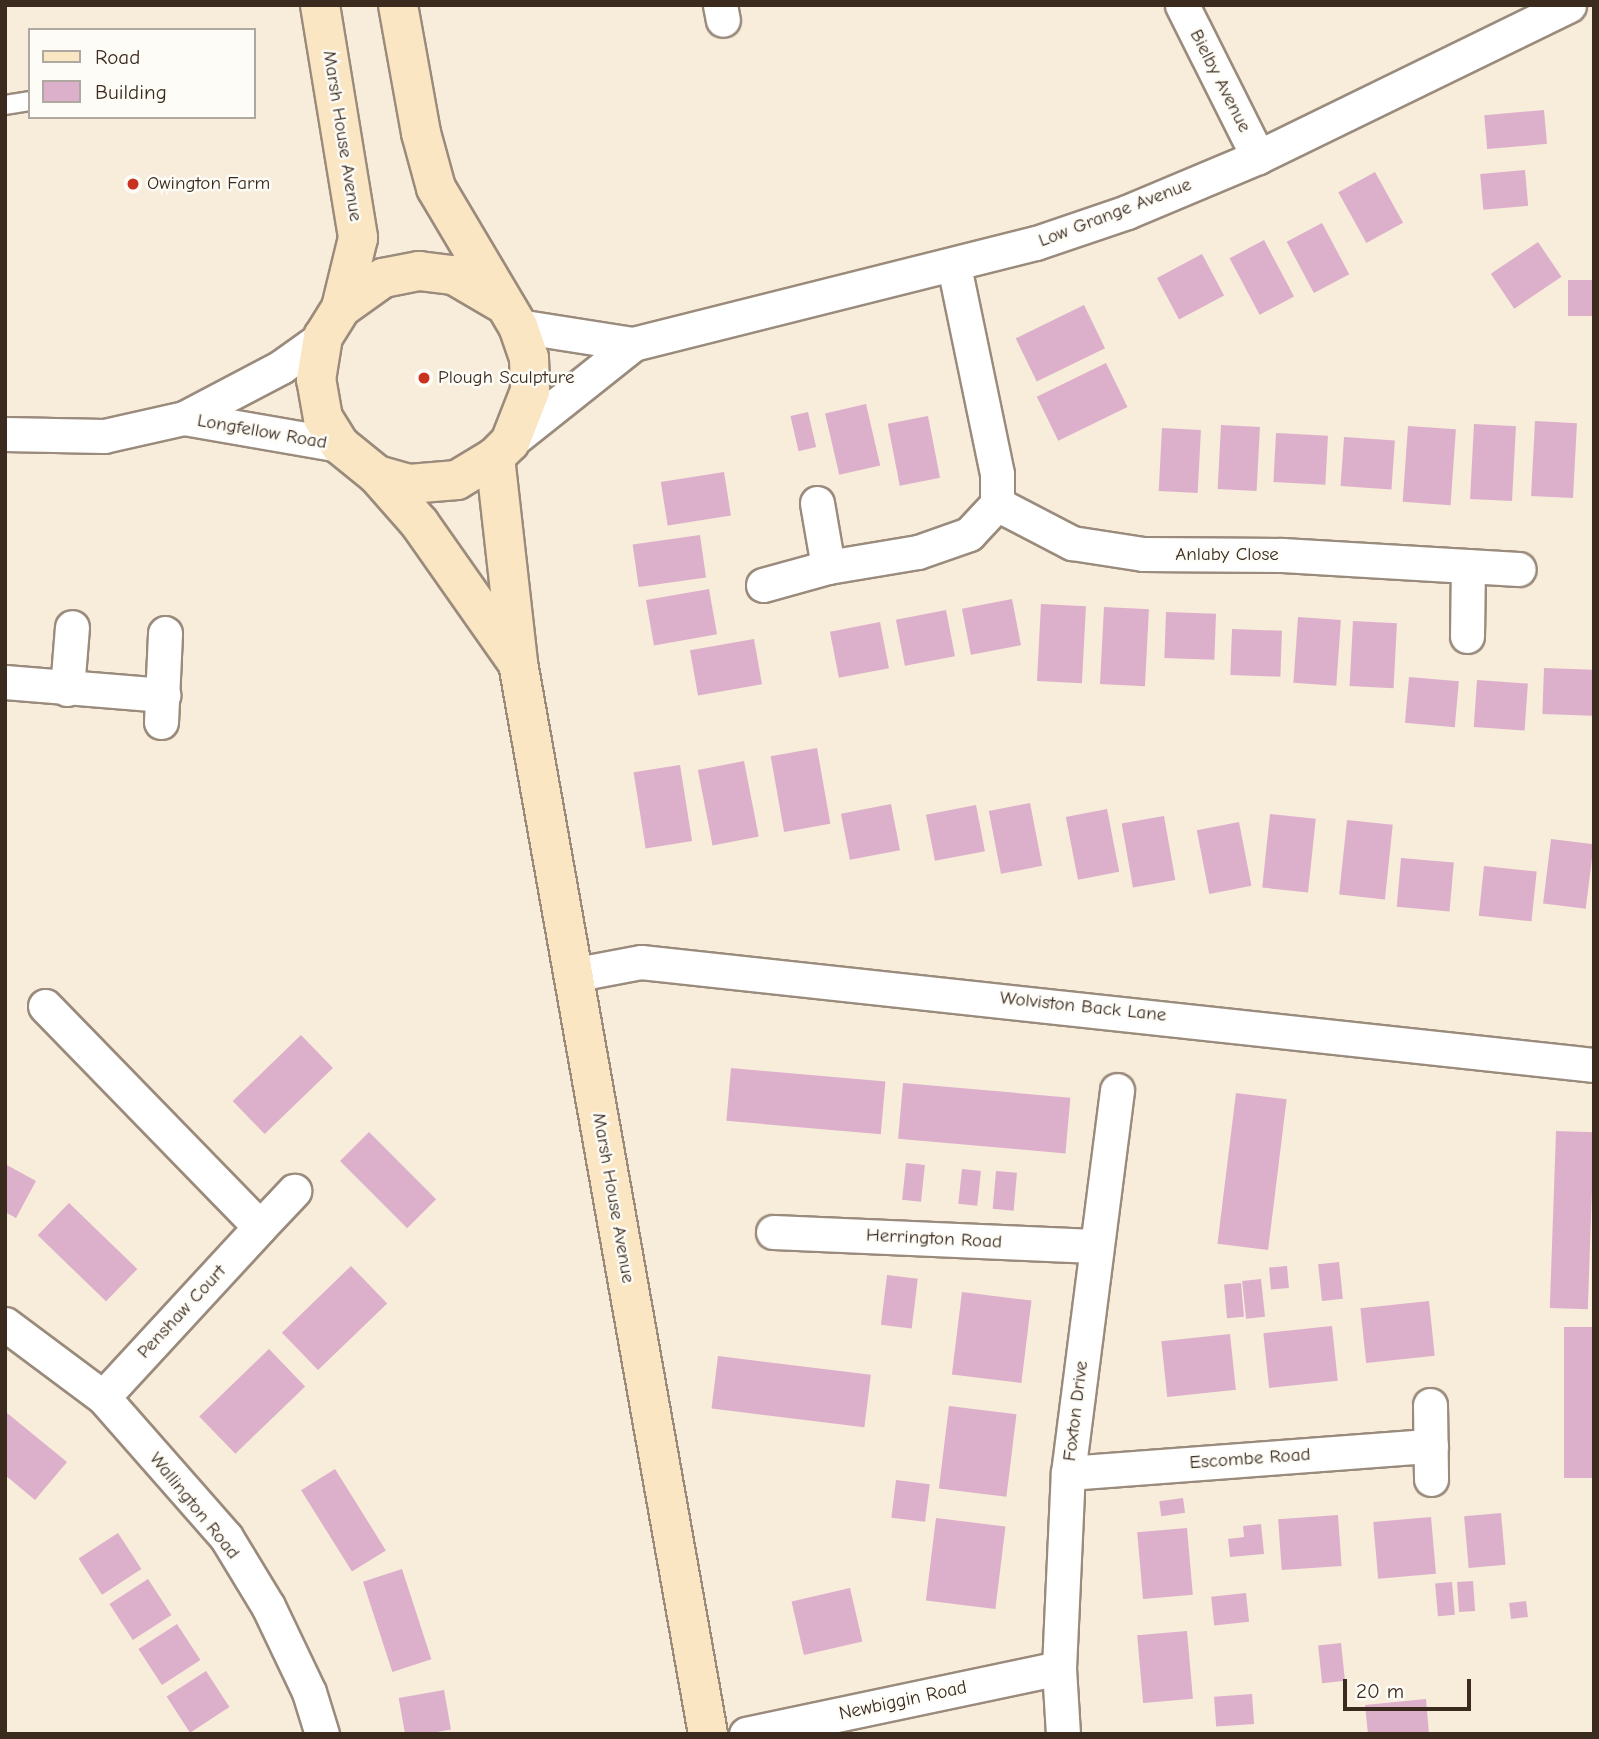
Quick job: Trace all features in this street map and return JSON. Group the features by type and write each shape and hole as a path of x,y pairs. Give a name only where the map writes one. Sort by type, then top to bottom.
{"street":[{"name":"Marsh House Avenue","path":"320,5 358,237 316,380 324,418 340,445 377,475 420,524 518,663"},
{"name":"Marsh House Avenue","path":"398,5 421,133 436,188 509,314 529,358 530,391 502,450 518,663 708,1734"},
{"name":"Bielby Avenue","path":"1182,5 1258,157"},
{"name":"Low Grange Avenue","path":"502,450 633,344 954,266 1128,212 1258,157 1569,5"},
{"path":"763,585 828,567 918,552 969,534 997,504 996,474 954,266"},
{"path":"332,323 383,278 419,271 454,275 509,314"},
{"name":"Low Grange Avenue","path":"509,314 633,344"},
{"name":"Longfellow Road","path":"5,434 104,436 184,418 281,367 332,323"},
{"name":"Longfellow Road","path":"184,418 340,445"},
{"name":"Marsh House Avenue","path":"377,475 409,484 457,480 502,450"},
{"path":"817,503 828,567"},
{"name":"Anlaby Close","path":"997,504 1072,543 1143,554 1282,555 1518,569"},
{"path":"1467,636 1468,566"},
{"path":"67,689 72,627"},
{"path":"5,682 67,689 162,709 166,633"},
{"name":"Wolviston Back Lane","path":"572,975 641,962 1594,1065"},
{"path":"45,1006 260,1227"},
{"name":"Foxton Drive","path":"1063,1734 1059,1668 1068,1473 1117,1090"},
{"name":"Penshaw Court","path":"103,1397 293,1191"},
{"name":"Herrington Road","path":"773,1232 1095,1246"},
{"name":"Wallington Road","path":"5,1324 103,1397 226,1538 268,1606 309,1692 323,1734"},
{"path":"1430,1405 1431,1479"},
{"name":"Escombe Road","path":"1068,1473 1431,1446"},
{"name":"Newbiggin Road","path":"746,1734 1059,1668"}],"lane":[{"path":"5,105 28,101"}],"building":[{"path":"1544,110 1547,144 1487,149 1484,115"},
{"path":"1525,170 1528,206 1483,210 1480,174"},
{"path":"1375,172 1403,223 1366,243 1338,192"},
{"path":"1322,223 1349,274 1314,293 1287,242"},
{"path":"1264,240 1294,297 1260,315 1230,258"},
{"path":"1538,242 1561,277 1514,309 1491,274"},
{"path":"1202,254 1224,295 1179,319 1157,278"},
{"path":"1568,280 1594,280 1594,316 1568,316"},
{"path":"1084,305 1105,348 1037,381 1016,338"},
{"path":"1106,363 1127,407 1058,441 1037,397"},
{"path":"866,404 880,465 839,475 825,413"},
{"path":"808,412 816,447 799,451 790,416"},
{"path":"928,416 940,478 900,486 888,424"},
{"path":"1535,421 1577,423 1573,498 1531,496"},
{"path":"1474,424 1516,426 1512,501 1470,499"},
{"path":"1221,425 1260,427 1257,491 1218,489"},
{"path":"1408,426 1456,429 1451,505 1403,502"},
{"path":"1162,428 1201,430 1198,493 1159,491"},
{"path":"1276,433 1328,436 1325,485 1273,482"},
{"path":"1344,437 1395,441 1391,489 1341,486"},
{"path":"724,472 731,515 668,525 661,482"},
{"path":"700,535 706,578 639,587 633,544"},
{"path":"709,589 717,634 654,645 646,600"},
{"path":"1012,599 1021,645 971,655 962,609"},
{"path":"1041,604 1086,606 1082,683 1037,681"},
{"path":"1104,607 1149,609 1145,686 1100,684"},
{"path":"946,610 955,656 905,666 896,620"},
{"path":"1166,612 1216,614 1214,660 1164,658"},
{"path":"1298,617 1341,620 1336,686 1293,683"},
{"path":"1353,621 1397,623 1394,688 1350,686"},
{"path":"880,622 889,668 839,678 830,632"},
{"path":"1232,629 1282,631 1280,677 1230,675"},
{"path":"754,639 762,684 698,696 690,650"},
{"path":"1544,668 1594,670 1592,716 1542,714"},
{"path":"1409,677 1459,681 1455,727 1405,723"},
{"path":"1477,680 1528,684 1525,730 1474,727"},
{"path":"817,748 830,824 784,832 771,756"},
{"path":"744,761 759,837 713,846 698,770"},
{"path":"680,765 692,841 646,848 634,772"},
{"path":"1030,803 1042,866 1001,874 989,811"},
{"path":"891,804 900,850 850,860 841,814"},
{"path":"976,805 985,851 935,861 926,815"},
{"path":"1107,809 1119,872 1078,880 1066,817"},
{"path":"1270,814 1316,819 1308,892 1262,888"},
{"path":"1164,816 1175,880 1133,887 1122,823"},
{"path":"1347,820 1393,825 1385,899 1339,895"},
{"path":"1239,822 1251,886 1209,894 1197,830"},
{"path":"1551,839 1594,844 1586,909 1543,904"},
{"path":"1401,858 1454,863 1450,911 1397,907"},
{"path":"1484,866 1537,872 1531,921 1479,916"},
{"path":"301,1035 333,1068 265,1134 233,1101"},
{"path":"731,1068 885,1082 881,1134 726,1121"},
{"path":"903,1083 1070,1098 1065,1153 898,1139"},
{"path":"1236,1093 1287,1099 1268,1250 1217,1244"},
{"path":"1556,1131 1594,1132 1588,1309 1550,1308"},
{"path":"369,1132 436,1199 407,1228 340,1161"},
{"path":"906,1163 925,1165 921,1202 902,1200"},
{"path":"5,1164 36,1181 16,1218 5,1212"},
{"path":"962,1169 981,1171 977,1206 958,1204"},
{"path":"996,1171 1017,1173 1014,1211 993,1209"},
{"path":"69,1203 137,1269 106,1301 38,1235"},
{"path":"1339,1262 1343,1299 1322,1301 1318,1264"},
{"path":"351,1266 387,1303 318,1370 282,1333"},
{"path":"1287,1266 1289,1288 1271,1289 1269,1268"},
{"path":"887,1275 918,1279 912,1328 881,1325"},
{"path":"1261,1279 1265,1317 1246,1319 1242,1281"},
{"path":"1241,1283 1244,1317 1227,1318 1224,1284"},
{"path":"962,1292 1031,1301 1021,1383 952,1374"},
{"path":"1429,1301 1435,1356 1366,1363 1360,1308"},
{"path":"1332,1326 1338,1381 1269,1388 1263,1333"},
{"path":"1564,1327 1594,1327 1594,1478 1564,1478"},
{"path":"1230,1334 1236,1390 1167,1397 1161,1341"},
{"path":"269,1349 305,1386 235,1454 199,1416"},
{"path":"718,1356 871,1375 864,1427 712,1409"},
{"path":"949,1406 1016,1414 1006,1497 939,1488"},
{"path":"7,1413 67,1462 35,1500 5,1475"},
{"path":"335,1469 386,1550 352,1572 301,1490"},
{"path":"896,1480 930,1484 925,1522 891,1518"},
{"path":"1183,1498 1185,1513 1161,1516 1159,1501"},
{"path":"1501,1513 1506,1565 1469,1568 1464,1516"},
{"path":"1338,1515 1342,1566 1282,1570 1278,1519"},
{"path":"1431,1517 1436,1574 1378,1579 1373,1522"},
{"path":"936,1518 1005,1527 995,1609 926,1600"},
{"path":"1261,1524 1264,1554 1230,1557 1228,1539 1244,1537 1243,1526"},
{"path":"1187,1528 1193,1595 1143,1599 1137,1532"},
{"path":"118,1533 141,1569 102,1595 79,1559"},
{"path":"402,1569 431,1659 392,1672 363,1582"},
{"path":"148,1579 171,1615 133,1640 109,1604"},
{"path":"1473,1581 1475,1611 1459,1612 1457,1582"},
{"path":"1452,1582 1455,1615 1438,1616 1435,1583"},
{"path":"850,1588 862,1642 804,1655 792,1601"},
{"path":"1246,1593 1249,1622 1214,1625 1211,1597"},
{"path":"1526,1601 1528,1617 1511,1619 1509,1603"},
{"path":"177,1624 200,1660 162,1685 138,1649"},
{"path":"1187,1631 1193,1699 1143,1703 1137,1635"},
{"path":"1341,1643 1345,1681 1322,1683 1318,1645"},
{"path":"206,1671 229,1707 190,1733 167,1697"},
{"path":"444,1690 451,1729 405,1734 399,1698"},
{"path":"1252,1694 1254,1724 1216,1727 1214,1697"},
{"path":"1426,1699 1429,1734 1368,1734 1365,1705"}],"place":[{"name":"Owington Farm","path":"133,184"},
{"name":"Plough Sculpture","path":"424,378"}]}
